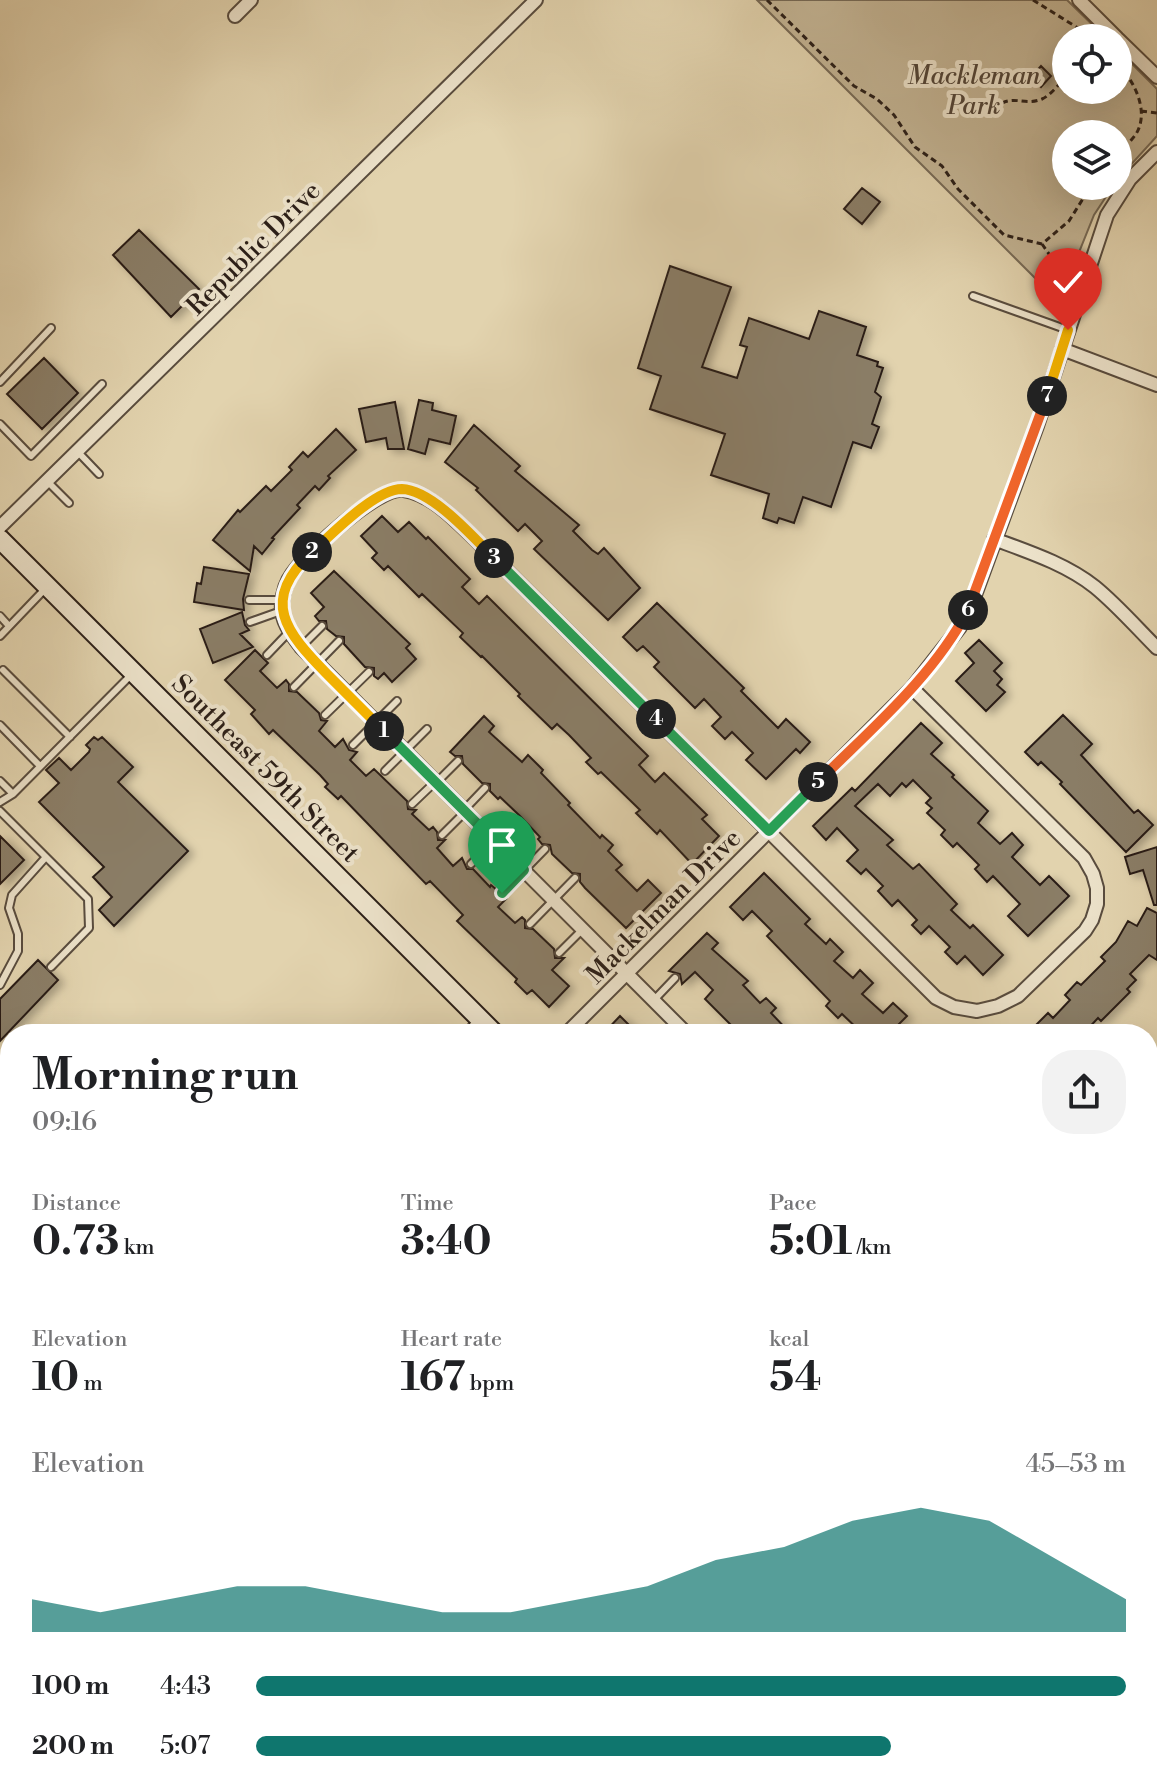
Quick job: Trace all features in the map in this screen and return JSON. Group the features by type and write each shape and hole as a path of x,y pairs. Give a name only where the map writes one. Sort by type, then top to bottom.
{"main road":[{"name":"Southeast 59th Street","path":"0,539 485,1024"}],"street":[{"path":"235,16 251,0"},
{"name":"Republic Drive","path":"0,527 536,0"},
{"path":"1079,0 1104,24"},
{"path":"1132,52 1157,77"},
{"name":"Mackelman Drive","path":"576,1024 912,688 960,627 1020,475 1097,240 1118,195 1157,152"},
{"path":"1062,349 1157,385"},
{"path":"677,1024 301,647 289,632 282,605 290,576 361,508 400,489 420,494 456,522 936,998 954,1007 977,1011 998,1006 1018,996 1085,931 1097,904 1093,874 1084,858 912,688"},
{"path":"994,539 1081,577 1157,648"}],"lane":[{"path":"973,296 1068,330"},
{"path":"0,382 51,328"},
{"path":"1,429 31,456 102,384"},
{"path":"77,451 99,474"},
{"path":"47,481 69,503"},
{"path":"0,636 47,586"},
{"path":"249,600 282,605"},
{"path":"250,622 282,605"},
{"path":"0,616 9,626"},
{"path":"301,647 322,626"},
{"path":"267,655 289,632"},
{"path":"294,687 339,641"},
{"path":"3,670 70,737"},
{"path":"0,802 13,794 133,672"},
{"path":"325,715 369,672"},
{"path":"353,745 397,701"},
{"path":"0,725 40,766"},
{"path":"385,771 427,729"},
{"path":"412,804 458,761"},
{"path":"0,781 13,794"},
{"path":"442,835 485,788"},
{"path":"0,811 88,899 89,928 51,967"},
{"path":"471,864 515,820"},
{"path":"502,893 545,849"},
{"path":"0,985 18,951 18,934 9,908 12,895 46,857"},
{"path":"530,924 575,878"},
{"path":"559,953 583,929"},
{"path":"654,1000 675,978"},
{"path":"475,1024 480,1019"}],"path":[{"path":"767,0 854,86 877,99 894,115 915,147 942,166 958,189 1004,235 1042,244 1069,275 1083,283"},
{"path":"1033,0 1072,24"},
{"path":"1132,81 1141,111 1132,138"},
{"path":"994,109 1012,99 1031,102 1043,98 1052,90"},
{"path":"1141,111 1157,113"},
{"path":"1042,244 1069,221 1082,200"}],"green space":[{"name":"Mackleman Park","path":"757,0 1067,0 1092,24 1052,24 1052,104 1132,104 1132,64 1157,89 1157,136 1132,164 1132,120 1052,120 1052,200 1104,200 1094,215 1059,302"}],"building":[{"path":"1041,66 1051,76 1041,87 1031,77"},
{"path":"862,188 880,202 862,224 844,209"},
{"path":"139,230 199,289 171,317 113,255"},
{"path":"670,266 731,287 702,367 737,378 747,347 740,345 749,318 809,339 819,311 866,327 857,355 878,362 877,366 883,368 875,392 881,397 872,424 879,427 871,448 853,442 831,507 803,497 794,523 779,518 777,523 763,518 769,494 711,475 725,434 650,409 661,376 638,368"},
{"path":"44,358 78,393 42,429 7,394"},
{"path":"419,400 433,403 432,410 456,416 450,444 429,439 425,454 408,449"},
{"path":"395,402 404,449 388,449 386,438 366,442 359,409"},
{"path":"474,425 520,466 515,471 579,525 573,531 592,550 598,554 604,548 640,588 608,620 534,549 542,541 525,524 518,531 476,490 478,488 445,462"},
{"path":"336,429 356,450 328,476 330,478 319,490 315,486 297,505 300,508 272,538 262,554 254,546 250,571 213,540 238,510 240,512 266,486 271,491 292,470 289,467 303,452 308,457"},
{"path":"382,516 398,532 409,522 426,539 428,537 470,579 462,587 479,604 487,596 648,756 639,765 655,782 664,773 707,815 702,819 719,836 692,864 660,830 657,834 636,813 640,810 601,772 598,774 586,762 591,758 569,735 557,724 552,729 518,696 520,694 460,637 463,633 422,594 419,597 388,566 384,570 372,558 377,553 361,536"},
{"path":"204,567 249,574 243,599 244,610 194,602"},
{"path":"334,571 410,644 406,648 416,659 392,682 384,673 378,679 374,676 374,668 365,667 344,644 344,637 336,636 327,629 326,621 319,621 315,616 324,607 311,593"},
{"path":"657,603 744,688 741,691 778,728 786,719 810,742 800,753 796,749 766,779 746,760 753,753 732,732 725,739 712,726 721,717 704,699 695,708 654,667 659,662 643,646 637,651 623,637"},
{"path":"242,612 249,630 240,634 253,647 213,663 200,629"},
{"path":"979,640 1002,663 994,671 1002,679 997,685 1005,692 986,711 956,681 974,663 965,653"},
{"path":"255,650 268,663 260,671 277,688 286,680 289,691 297,692 319,713 321,720 327,721 319,731 335,747 343,739 349,750 357,752 350,760 366,776 374,769 407,801 408,809 416,810 412,814 429,830 433,827 438,840 445,840 437,848 453,866 462,858 467,869 473,869 497,890 498,898 506,899 498,907 515,923 522,917 525,928 533,929 554,949 555,958 564,958 552,970 569,986 549,1007 532,990 527,994 515,982 517,979 457,921 463,915 430,881 426,884 341,796 338,799 325,787 328,784 320,775 273,730 269,734 251,714 255,710 225,680"},
{"path":"1063,715 1092,744 1081,755 1134,813 1138,810 1153,825 1126,852 1060,784 1062,782 1025,752"},
{"path":"484,716 494,726 489,732 522,762 528,755 570,803 568,805 600,838 602,835 613,845 608,851 622,865 616,870 637,891 648,880 661,893 626,928 585,888 580,882 580,874 572,873 552,854 550,845 542,844 538,839 540,837 520,816 490,791 490,784 482,783 463,764 462,756 450,752"},
{"path":"921,723 942,743 931,754 988,811 978,823 1000,844 1012,833 1023,845 1012,857 1040,885 1049,876 1069,896 1028,936 1008,916 1020,904 993,876 987,882 975,869 979,865 957,843 953,847 941,835 945,830 927,813 932,808 926,803 931,798 913,780 906,787 902,783 890,796 878,784 855,806 893,840 887,845 913,869 919,864 957,904 951,910 970,928 973,925 1003,955 983,975 965,956 957,964 945,952 950,947 929,926 921,934 912,925 917,920 898,900 892,906 878,891 883,886 866,869 861,874 847,861 858,850 837,828 826,840 813,826 852,788 855,791"},
{"path":"94,737 98,740 102,737 133,767 118,782 188,851 114,926 99,910 112,897 93,877 104,867 39,802 59,783 46,770 59,758 71,770 89,752 86,745"},
{"path":"0,836 24,860 0,884"},
{"path":"1157,847 1157,905 1154,905 1143,870 1130,874 1125,857"},
{"path":"764,873 810,919 805,924 826,944 830,939 843,952 834,961 853,978 860,970 873,983 862,994 883,1013 893,1003 907,1016 899,1024 852,1024 842,1014 838,1018 826,1006 830,1001 767,936 772,931 752,911 743,920 730,907"},
{"path":"1147,908 1157,913 1157,960 1149,955 1130,974 1136,980 1127,989 1130,992 1101,1021 1098,1018 1092,1024 1037,1024 1048,1013 1053,1018 1070,1000 1065,995 1077,982 1081,985 1105,961 1101,957 1116,942 1128,921 1137,926"},
{"path":"707,933 718,943 712,949 748,981 743,985 760,1003 766,998 776,1008 771,1013 781,1024 730,1024 705,999 713,990 695,972 682,984 680,974 669,971"},
{"path":"38,960 58,980 16,1024 0,1024 0,999"},
{"path":"620,1016 628,1024 612,1024"}],"route":[{"path":"502,893 524,870 289,632 281,611 282,600 290,576 306,558 361,508 382,496 400,489 420,494 479,543 769,831 912,688 960,627 1020,475 1068,330"}]}
